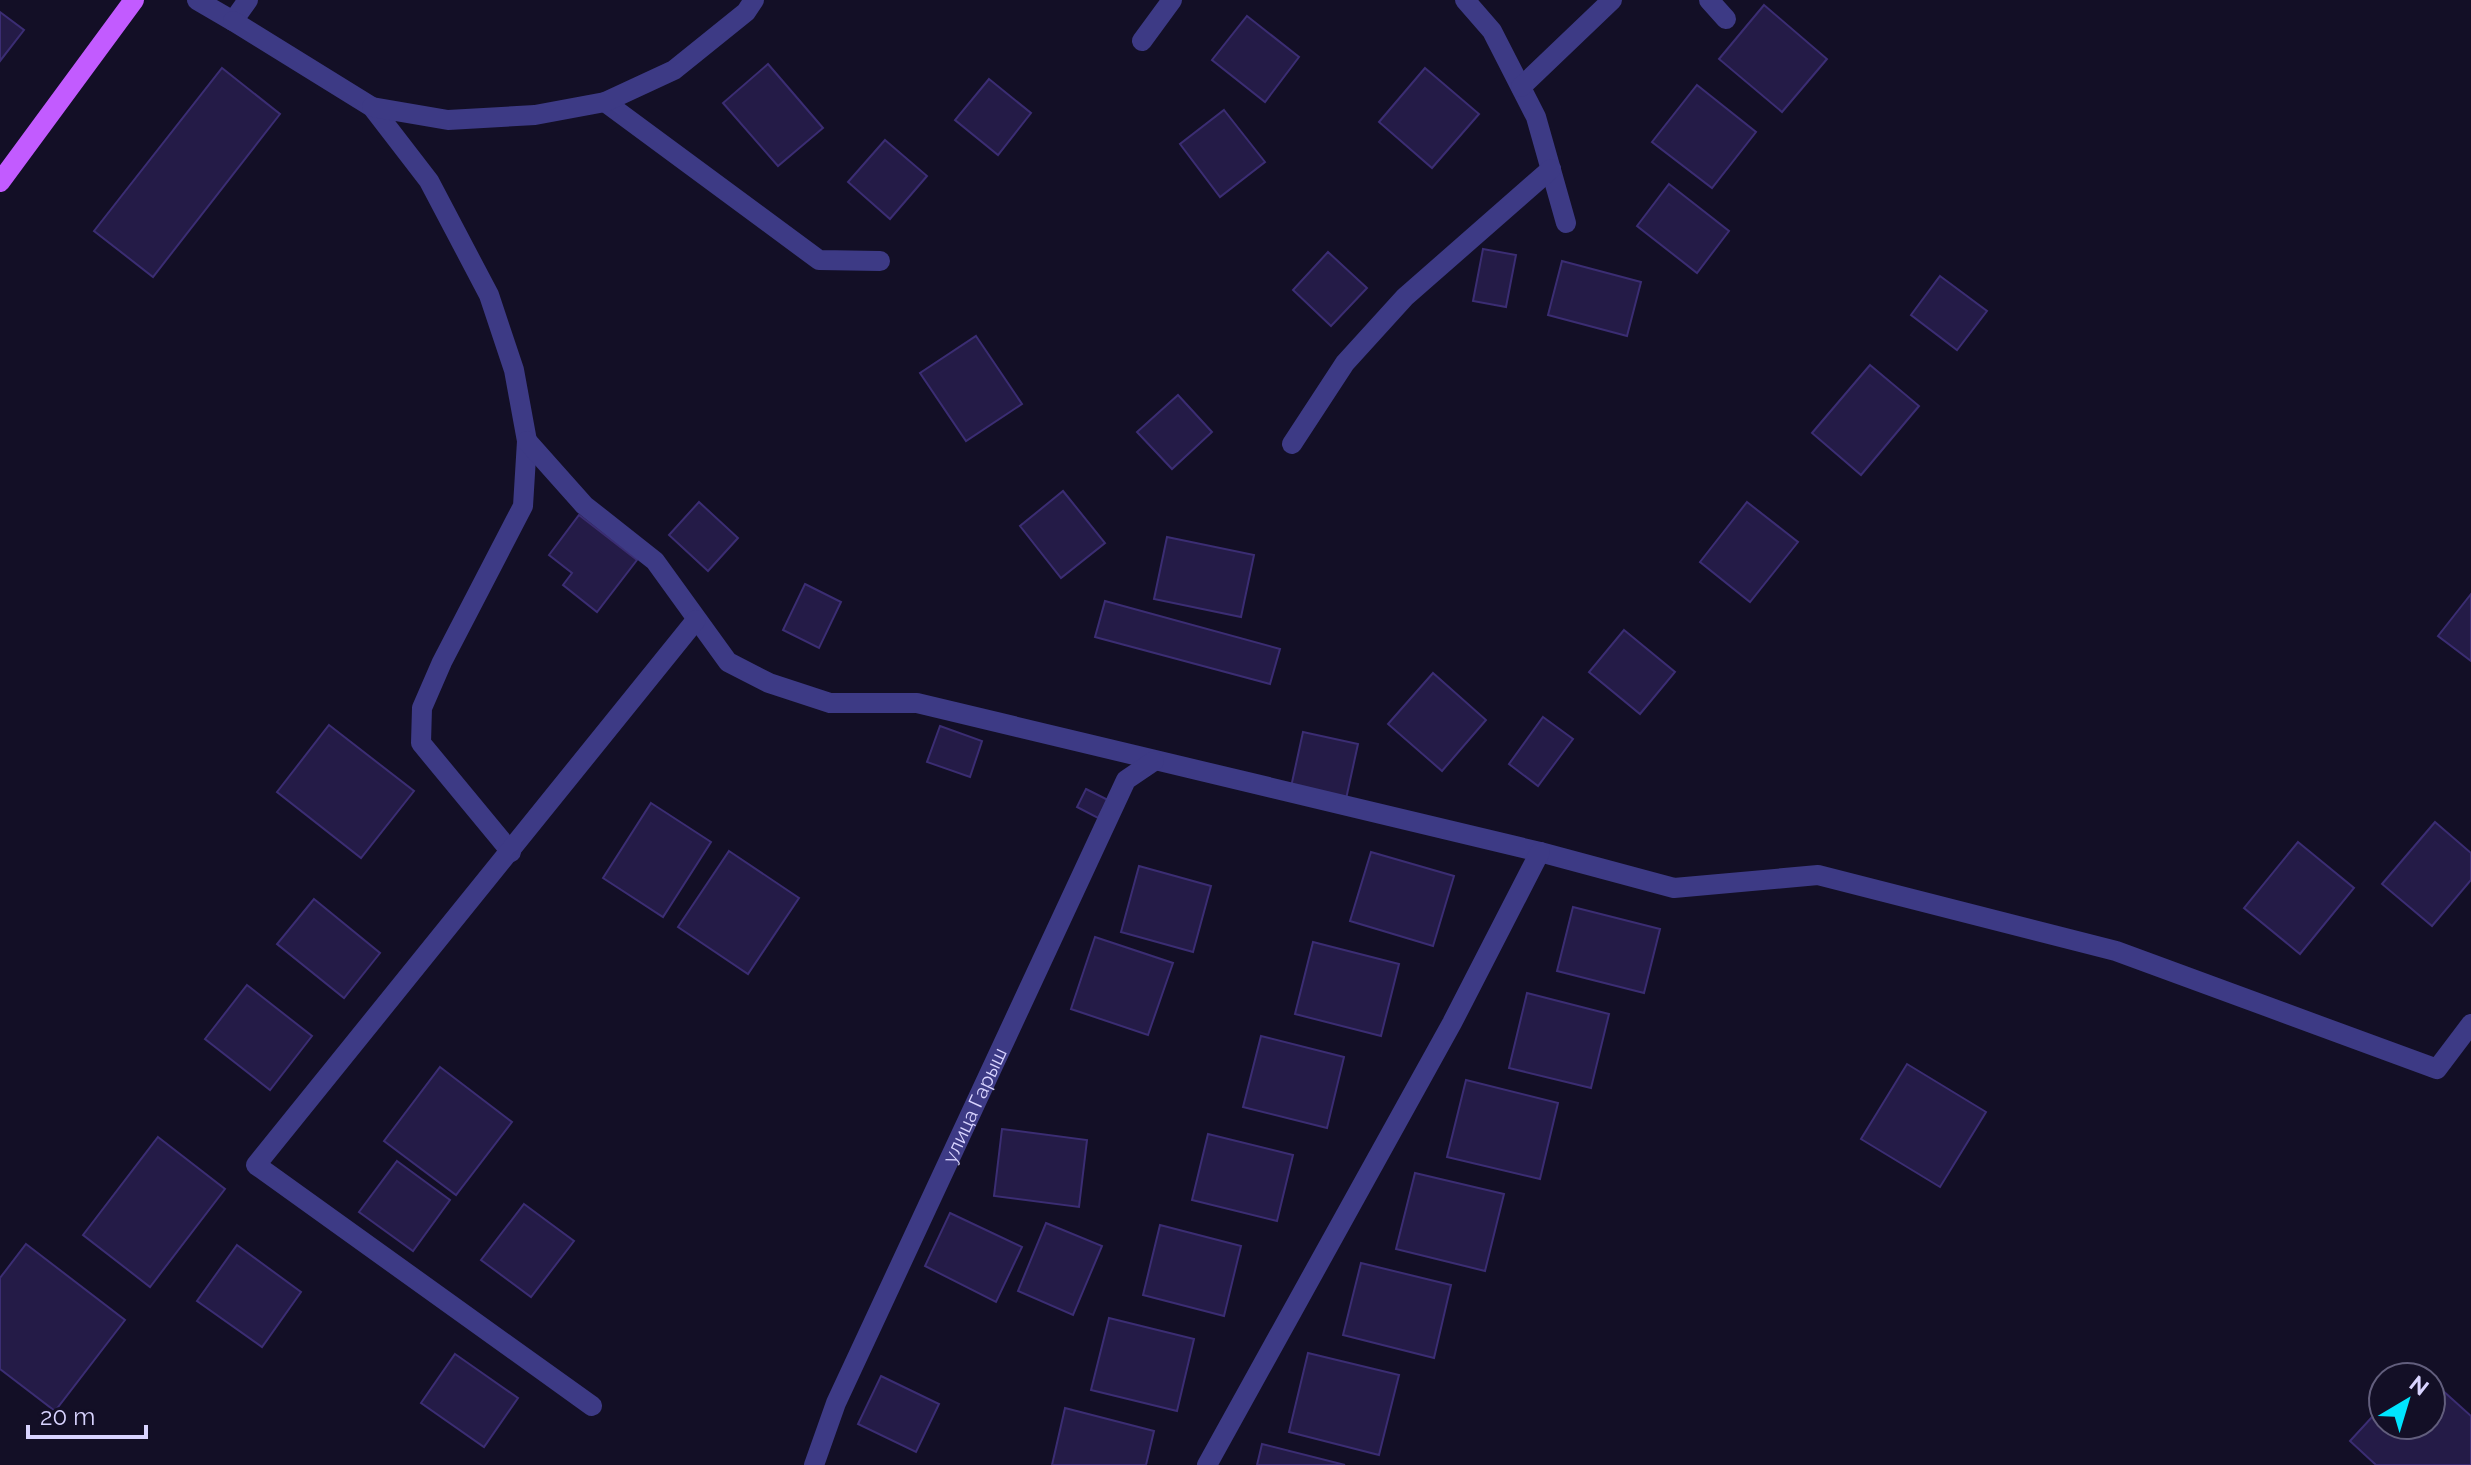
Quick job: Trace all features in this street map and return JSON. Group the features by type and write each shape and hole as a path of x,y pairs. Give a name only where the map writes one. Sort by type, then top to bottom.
{"main road":[{"path":"0,182 134,0"}],"street":[{"path":"197,0 372,107 429,181 489,295 514,370 527,441 523,506 442,662 422,708 421,743 511,852"},
{"path":"233,21 248,0"},
{"path":"372,107 448,120 535,115 605,102 674,70 746,12 754,0"},
{"path":"1142,41 1172,0"},
{"path":"1465,0 1492,31 1536,117 1566,223"},
{"path":"1521,87 1612,0"},
{"path":"1709,0 1726,19"},
{"path":"605,102 819,260 880,261"},
{"path":"1292,444 1345,363 1405,297 1551,169"},
{"path":"527,441 584,505 655,561 728,662 769,683 830,703 917,703 1540,852 1674,888 1818,875 2116,951 2437,1069 2471,1024"},
{"path":"592,1406 256,1165 696,620"},
{"name":"улица Гарыш","path":"814,1465 836,1403 1126,780 1154,761"},
{"path":"1207,1465 1452,1023 1540,852"}],"building":[{"path":"1764,5 1827,59 1782,112 1719,59"},
{"path":"0,12 24,30 0,61"},
{"path":"1247,16 1299,57 1265,102 1212,60"},
{"path":"768,64 823,128 778,166 723,103"},
{"path":"222,68 280,114 153,277 94,231"},
{"path":"1425,68 1479,114 1432,168 1379,122"},
{"path":"989,79 1031,113 998,155 955,120"},
{"path":"1697,85 1756,132 1712,188 1652,142"},
{"path":"1224,110 1265,162 1220,197 1180,144"},
{"path":"885,140 927,176 890,219 848,182"},
{"path":"1669,184 1729,231 1697,273 1637,226"},
{"path":"1483,249 1516,255 1506,307 1473,301"},
{"path":"1328,252 1367,288 1331,326 1293,290"},
{"path":"1562,261 1641,282 1627,336 1548,315"},
{"path":"1940,276 1987,311 1957,350 1911,315"},
{"path":"976,336 1022,404 966,441 920,373"},
{"path":"1870,365 1919,406 1861,475 1812,433"},
{"path":"1178,395 1212,432 1172,469 1137,432"},
{"path":"1063,491 1105,543 1061,578 1020,526"},
{"path":"699,502 738,538 708,571 669,535"},
{"path":"1747,502 1798,542 1750,602 1700,562"},
{"path":"579,515 637,560 597,612 563,585 572,573 549,555"},
{"path":"1167,537 1254,555 1241,617 1154,599"},
{"path":"805,584 841,602 819,648 783,630"},
{"path":"2471,594 2471,661 2438,636"},
{"path":"1105,601 1280,649 1270,684 1095,637"},
{"path":"1624,630 1675,672 1640,714 1589,672"},
{"path":"1433,673 1486,720 1442,771 1388,724"},
{"path":"1543,717 1573,739 1538,786 1509,764"},
{"path":"329,725 414,791 361,858 277,792"},
{"path":"940,726 982,741 970,777 927,762"},
{"path":"1303,732 1358,744 1346,799 1291,787"},
{"path":"1086,789 1108,800 1098,818 1077,807"},
{"path":"651,803 711,842 663,917 603,878"},
{"path":"2435,822 2471,853 2471,880 2432,926 2382,884"},
{"path":"2298,842 2354,888 2300,954 2244,908"},
{"path":"729,851 799,898 748,974 678,927"},
{"path":"1371,852 1454,876 1433,946 1350,921"},
{"path":"1139,866 1211,886 1193,952 1121,932"},
{"path":"314,899 380,953 344,998 277,944"},
{"path":"1573,907 1660,929 1644,993 1557,971"},
{"path":"1095,937 1173,963 1148,1035 1071,1009"},
{"path":"1313,942 1399,964 1381,1036 1295,1014"},
{"path":"247,985 312,1036 270,1090 205,1039"},
{"path":"1527,993 1609,1014 1591,1088 1509,1068"},
{"path":"1261,1036 1344,1057 1327,1128 1243,1107"},
{"path":"1907,1064 1986,1112 1940,1187 1861,1139"},
{"path":"440,1067 512,1122 456,1195 384,1141"},
{"path":"1466,1080 1558,1103 1540,1179 1447,1157"},
{"path":"1002,1129 1087,1140 1079,1207 994,1196"},
{"path":"1208,1134 1293,1155 1277,1221 1192,1200"},
{"path":"158,1137 225,1189 150,1287 83,1235"},
{"path":"397,1161 450,1200 413,1251 359,1212"},
{"path":"1415,1173 1504,1194 1485,1271 1396,1249"},
{"path":"524,1204 574,1241 531,1297 481,1260"},
{"path":"950,1213 1022,1247 996,1302 925,1266"},
{"path":"1046,1223 1102,1246 1073,1315 1018,1291"},
{"path":"1160,1225 1241,1246 1224,1316 1143,1295"},
{"path":"26,1244 125,1320 55,1411 0,1369 0,1278"},
{"path":"237,1245 301,1292 262,1347 197,1301"},
{"path":"1361,1263 1451,1285 1434,1358 1343,1335"},
{"path":"1109,1318 1194,1339 1177,1411 1091,1390"},
{"path":"1308,1353 1399,1375 1379,1455 1289,1432"},
{"path":"455,1354 518,1398 484,1447 421,1403"},
{"path":"881,1376 939,1404 916,1452 858,1424"},
{"path":"2447,1394 2471,1416 2471,1465 2376,1465 2350,1441 2367,1422 2367,1441 2447,1441"},
{"path":"1065,1408 1154,1431 1146,1465 1052,1465"},
{"path":"1262,1444 1345,1465 1257,1465"}]}
